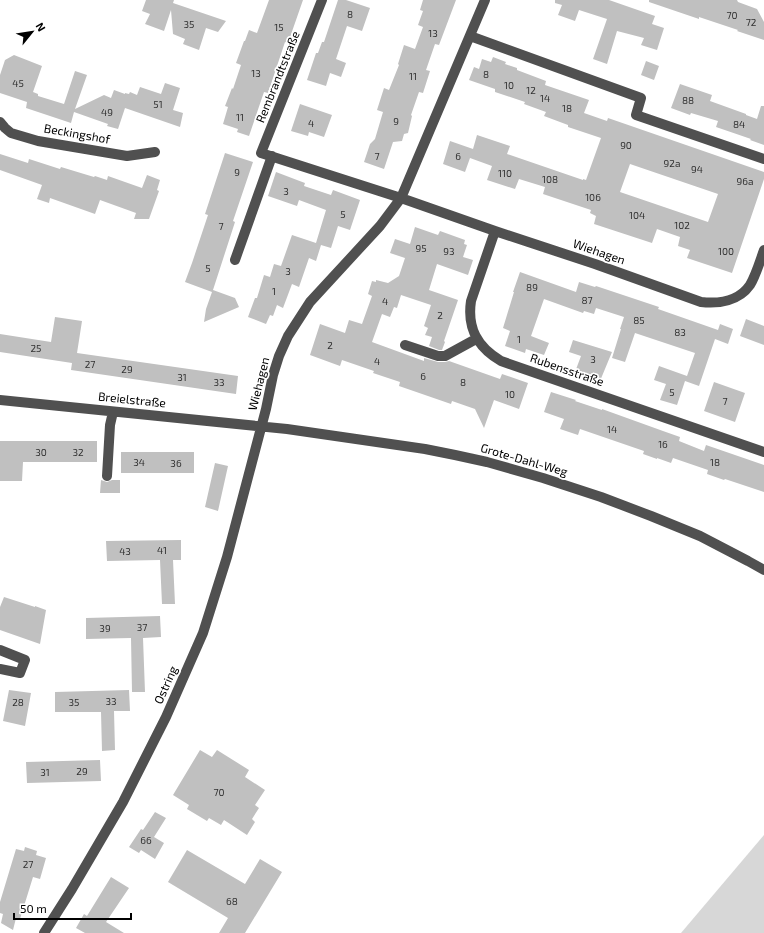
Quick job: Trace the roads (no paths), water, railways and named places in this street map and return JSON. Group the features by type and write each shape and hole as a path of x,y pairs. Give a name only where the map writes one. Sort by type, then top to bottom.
{"street":[{"name":"Rembrandtstraße","path":"272,156 261,153 322,0"},
{"name":"Wiehagen","path":"261,427 273,375 279,356 288,336 310,302 380,226 401,198 485,0"},
{"path":"470,36 642,98 636,115 764,159"},
{"name":"Beckingshof","path":"0,122 12,133 38,141 128,156 155,152"},
{"path":"234,260 272,156 401,198"},
{"name":"Wiehagen","path":"401,198 701,302 713,304 724,302 744,292 753,279 764,250"},
{"name":"Rubensstraße","path":"495,231 470,301 469,310 472,330 476,339 487,352 501,361 764,452"},
{"path":"405,345 438,356 445,356 476,339"},
{"name":"Breielstraße","path":"0,400 261,427"},
{"path":"107,476 110,425 113,412"},
{"name":"Grote-Dahl-Weg","path":"261,427 287,429 440,452 487,462 601,497 651,516 700,536 764,570"},
{"name":"Ostring","path":"44,933 72,889 123,802 166,717 203,633 227,557 261,427"},
{"path":"0,650 25,660 20,673 0,669"}]}
